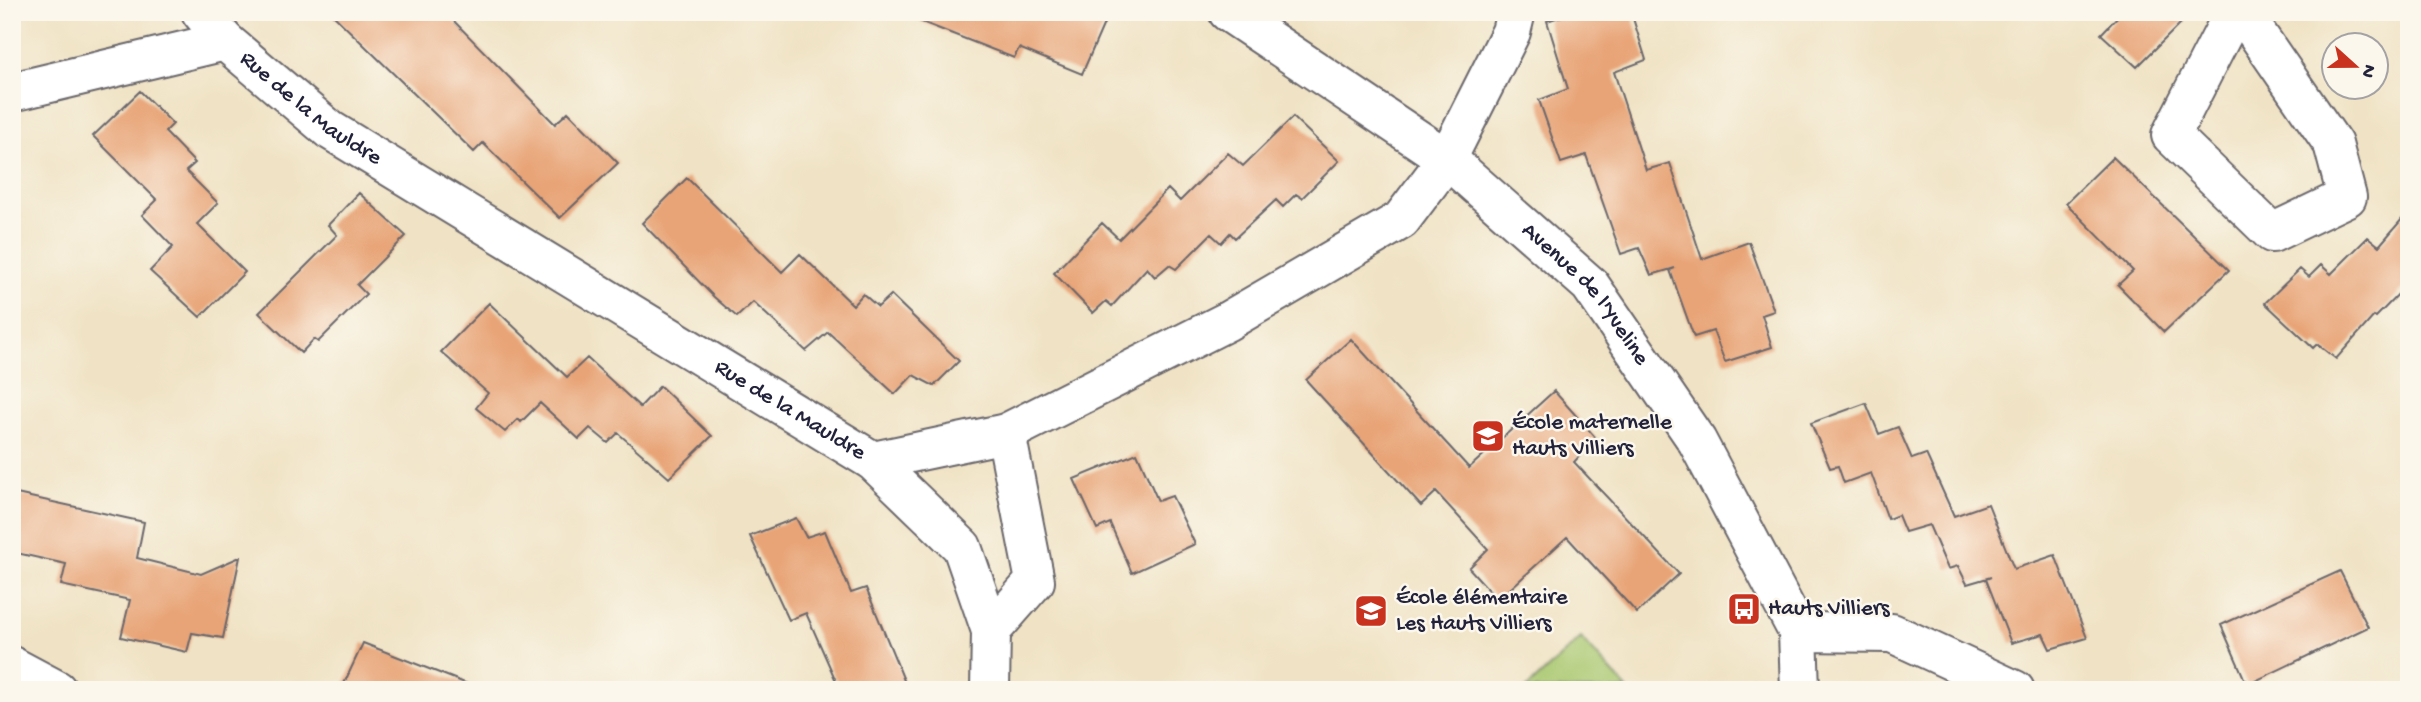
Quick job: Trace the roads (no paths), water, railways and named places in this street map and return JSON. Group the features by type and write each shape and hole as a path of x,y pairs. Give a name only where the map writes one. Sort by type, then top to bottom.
{"street":[{"name":"Rue de la Mauldre","path":"201,12 225,41 330,130 873,461 1006,433 1226,322 1401,220 1447,159 1511,32 1516,12"},
{"name":"Avenue de l'Yveline","path":"1228,12 1447,159 1590,285 1697,441 1798,632 1800,690"},
{"path":"2234,12 2171,135 2272,233 2347,197 2333,144 2242,12"},
{"name":"Rue de la Mauldre","path":"12,92 225,41"},
{"path":"991,631 1035,581 1006,433"},
{"path":"873,461 962,547 991,631 990,690"},
{"path":"1798,632 1892,633 2015,690"},
{"path":"12,666 57,690"}],"place":[{"name":"École maternelle Hauts Villiers","path":"1488,436"},
{"name":"Hauts Villiers","path":"1744,609"},
{"name":"École élémentaire Les Hauts Villiers","path":"1371,611"}]}
